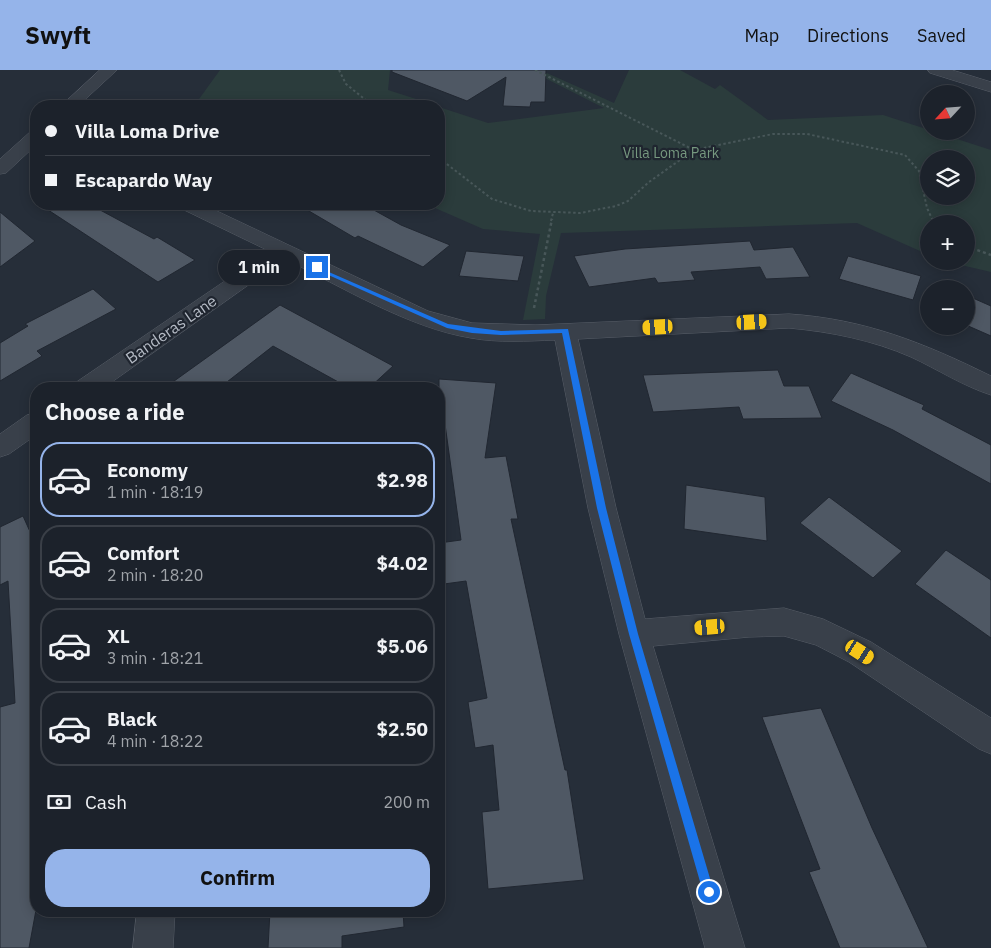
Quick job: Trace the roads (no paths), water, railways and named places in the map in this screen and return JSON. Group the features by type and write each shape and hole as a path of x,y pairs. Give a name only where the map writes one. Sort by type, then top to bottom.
{"street":[{"path":"76,100 109,70"},
{"path":"936,70 991,87"},
{"path":"0,150 28,153"},
{"path":"0,169 28,153"},
{"path":"199,210 420,316 447,326 472,331 551,332 789,321 819,322 849,327 896,341 991,386"},
{"name":"Banderas Lane","path":"94,382 283,251"},
{"path":"551,332 602,508 634,634 725,948"},
{"path":"0,447 30,432"},
{"path":"634,634 749,623 784,622 823,633 860,652 991,737"},
{"path":"153,948 156,917"}],"park label":[{"name":"Villa Loma Park","path":"671,153"}]}
